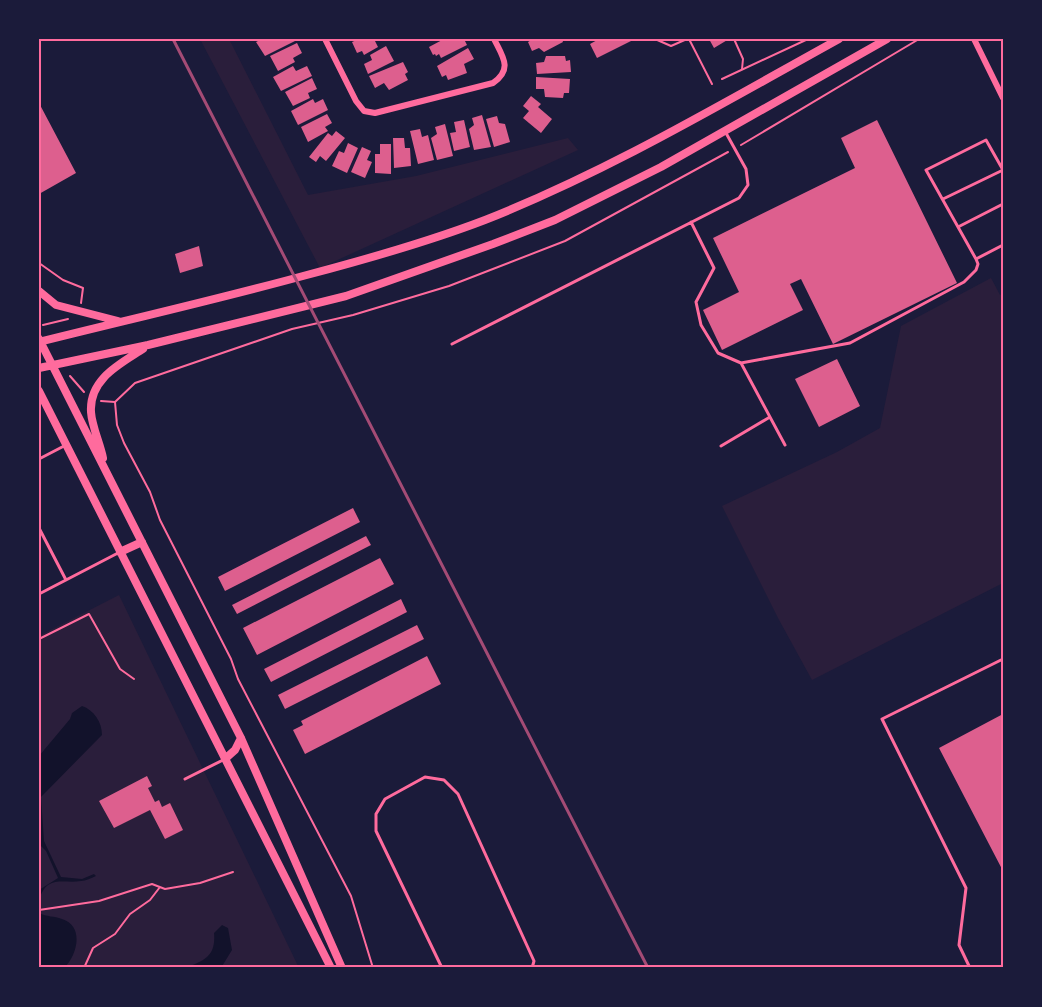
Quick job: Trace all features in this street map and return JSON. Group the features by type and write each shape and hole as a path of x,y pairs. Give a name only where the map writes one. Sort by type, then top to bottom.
{"main road":[{"path":"342,968 241,738 39,341 361,261 483,220 545,195 607,166 839,39"},
{"path":"39,368 148,345 346,296 429,268 555,220 661,167 887,39"},
{"path":"39,291 56,305 121,322"},
{"path":"106,470 91,413 92,401 106,373 148,345"},
{"path":"39,391 331,968"},
{"path":"120,552 142,542"},
{"path":"226,758 236,750 241,738"}],"street":[{"path":"325,39 356,101 364,111 375,113 493,83 501,78 505,69 504,58 494,39"},
{"path":"974,39 1003,98"}],"lane":[{"path":"452,344 739,198 748,185 746,169 725,131"},
{"path":"691,222 714,268 696,302 701,325 718,353 741,363 850,343 964,282 976,270 978,264 926,170 986,140 1003,170 943,199"},
{"path":"958,227 1003,204"},
{"path":"976,259 1003,245"},
{"path":"741,363 785,445"},
{"path":"721,446 770,417"},
{"path":"39,459 66,445"},
{"path":"39,528 66,580"},
{"path":"39,594 120,552"},
{"path":"970,968 958,945 966,888 882,719 1003,659"},
{"path":"185,779 226,758"},
{"path":"442,968 376,831 376,814 385,799 425,777 444,780 458,794 534,961 532,968"}],"path":[{"path":"655,39 671,46 688,39 712,84"},
{"path":"734,39 743,59 742,69"},
{"path":"722,79 808,39"},
{"path":"39,263 63,280 83,288"},
{"path":"106,401 115,402 117,425 150,492 160,520 231,660 238,679 351,896 373,968"},
{"path":"39,639 89,614 120,669 135,679"},
{"path":"39,910 99,901 152,884 165,889 200,883 233,872"},
{"path":"84,968 93,948 115,934 130,914 150,900 160,887"}],"shaded area":[{"path":"200,39 229,39 308,195 416,176 568,138 578,150 320,268"},
{"path":"991,278 1000,295 1003,293 1003,583 812,680 722,506 837,452 880,428 901,326"},
{"path":"119,595 299,968 39,968 39,636"},
{"path":"82,706 96,717 101,726 102,735 41,797 44,841 61,877 82,879 94,874 96,876 83,881 51,883 46,886 39,900 39,890 58,878 46,851 39,844 39,756 70,719 72,713"},
{"path":"39,913 62,919 74,928 77,942 69,963 64,968 39,968"},
{"path":"222,925 228,928 232,950 221,968 186,968 208,956 213,947 214,933"}],"building":[{"path":"262,39 295,39 295,41 265,56 256,42"},
{"path":"359,39 379,39 375,41 378,47 364,55 362,51 357,53 352,42"},
{"path":"444,39 464,39 467,45 441,58 439,54 433,55 429,47"},
{"path":"533,39 562,39 563,42 544,52 539,48 532,51 528,42"},
{"path":"599,39 635,39 597,58 590,44"},
{"path":"709,39 729,39 714,48"},
{"path":"297,43 302,53 293,58 295,62 278,71 270,56"},
{"path":"386,46 394,61 368,74 364,64 372,60 370,55"},
{"path":"468,48 474,59 464,64 467,73 448,80 446,75 442,77 437,66"},
{"path":"546,56 565,56 566,61 570,60 571,72 537,74 536,63 544,62"},
{"path":"403,62 408,72 405,74 408,80 389,90 384,83 375,88 369,76"},
{"path":"293,66 296,71 307,66 312,76 281,91 273,77"},
{"path":"536,77 570,79 569,93 564,93 563,98 545,97 544,89 536,89"},
{"path":"312,78 317,89 308,93 310,98 293,106 285,92"},
{"path":"531,96 541,104 538,107 552,119 541,133 523,118 529,111 523,106"},
{"path":"313,99 315,103 323,99 328,110 298,125 291,111"},
{"path":"39,103 76,173 39,194"},
{"path":"327,114 332,123 325,127 328,131 308,142 301,127"},
{"path":"482,115 491,147 474,150 469,129 474,125 472,118"},
{"path":"497,116 499,123 505,124 510,142 494,147 486,119"},
{"path":"464,120 470,147 454,151 450,133 456,132 454,122"},
{"path":"877,120 957,283 833,344 801,279 790,284 803,310 722,350 703,310 739,292 713,238 855,168 841,138"},
{"path":"445,124 453,156 437,160 431,138 437,134 435,127"},
{"path":"420,129 422,137 428,135 434,160 418,164 410,131"},
{"path":"336,131 345,138 326,161 320,156 316,162 309,157 328,133 332,136"},
{"path":"393,138 404,138 405,148 410,148 411,166 394,168"},
{"path":"348,143 358,148 347,173 332,166 339,151 344,153"},
{"path":"380,144 391,144 391,174 375,173 375,154 380,154"},
{"path":"362,147 371,151 367,160 372,162 365,178 351,172"},
{"path":"199,246 203,266 180,273 175,254"},
{"path":"837,359 860,406 819,427 795,379"},
{"path":"353,508 360,522 225,591 218,577"},
{"path":"366,536 371,545 237,614 232,605"},
{"path":"380,558 394,584 257,655 243,628"},
{"path":"401,599 407,612 271,682 264,669"},
{"path":"417,625 424,639 285,709 278,695"},
{"path":"427,656 441,684 305,754 293,730 303,725 301,721"},
{"path":"1003,714 1003,871 939,748"},
{"path":"147,776 152,786 148,788 155,802 159,800 162,807 170,803 183,830 165,839 150,810 114,828 99,801"}],"railway":[{"path":"173,39 648,968"}]}
